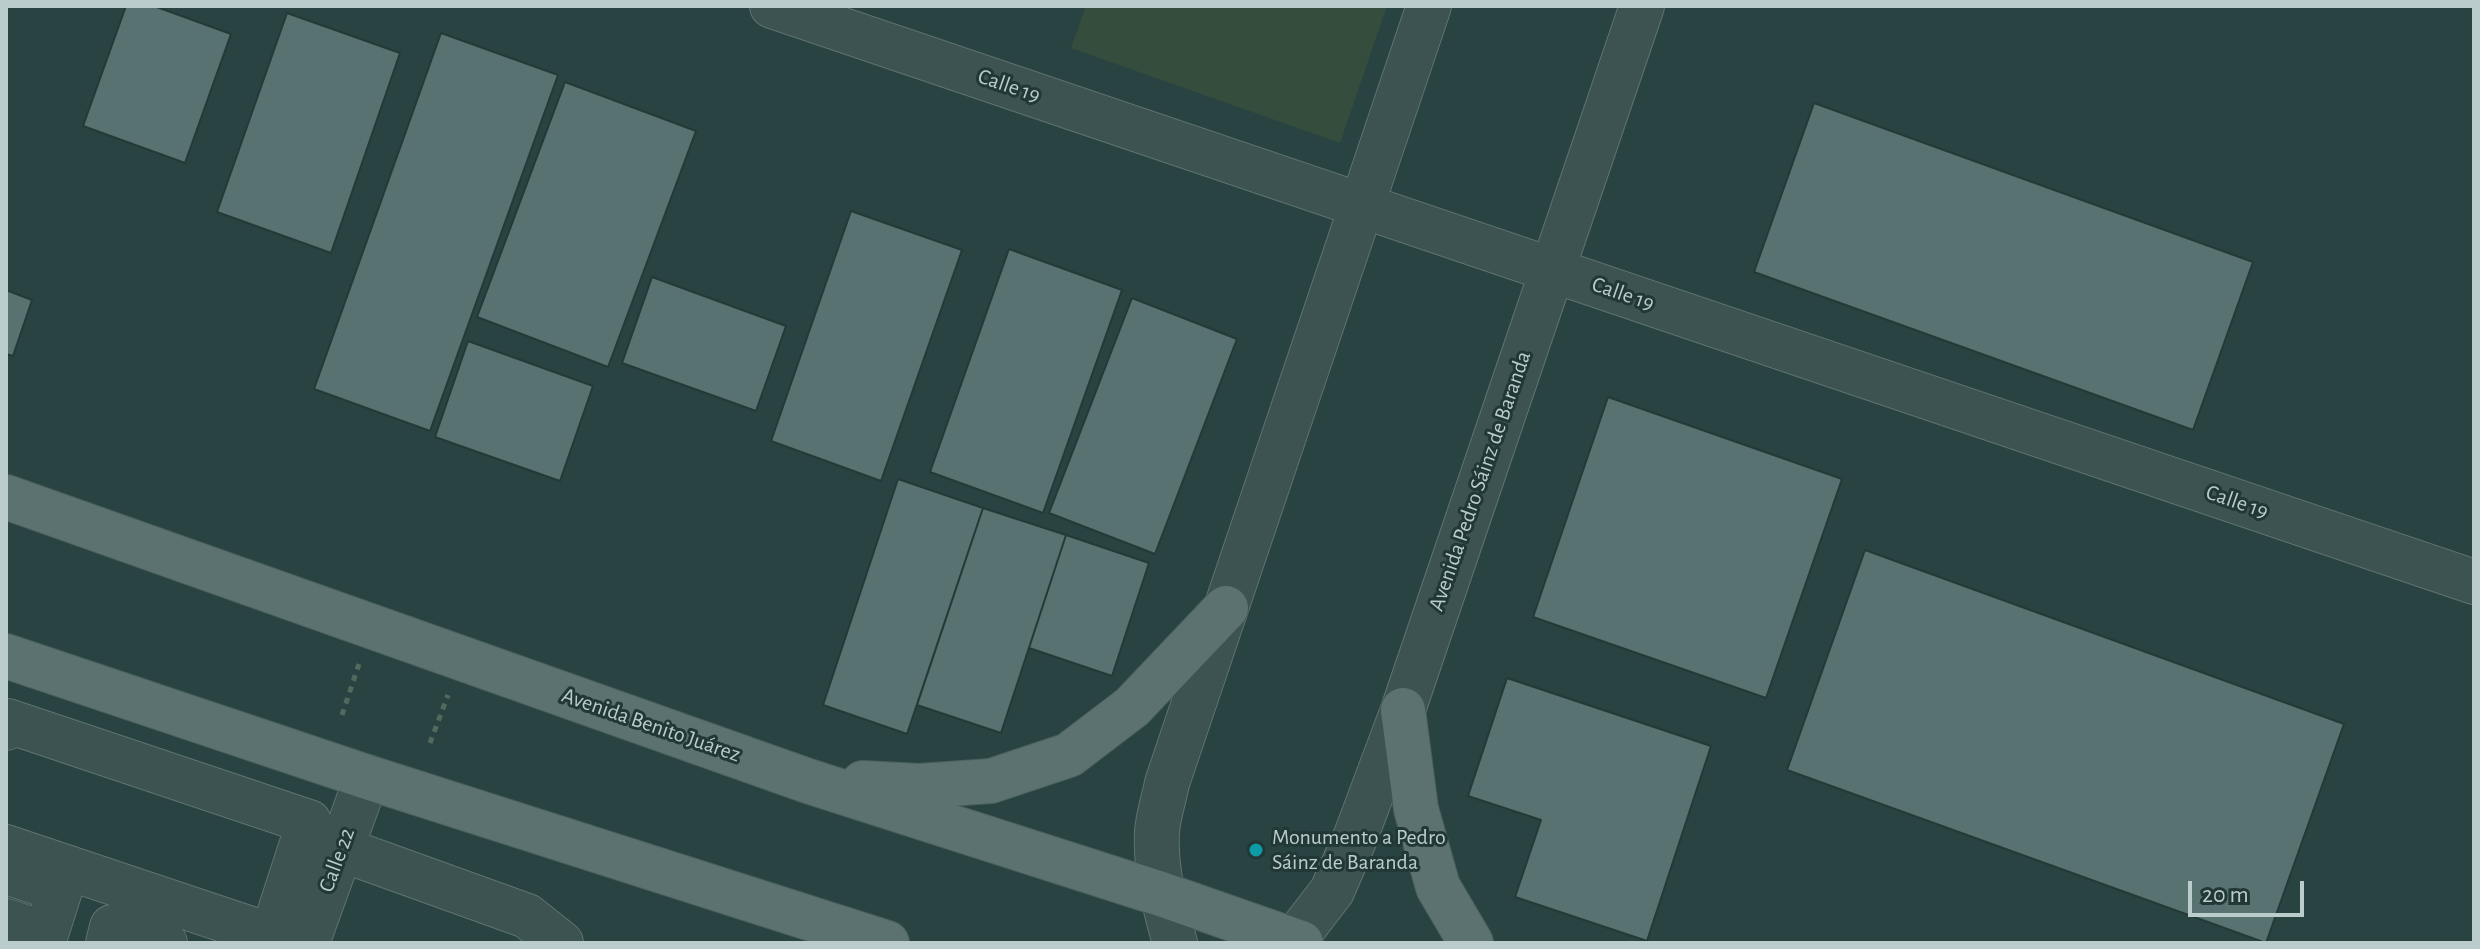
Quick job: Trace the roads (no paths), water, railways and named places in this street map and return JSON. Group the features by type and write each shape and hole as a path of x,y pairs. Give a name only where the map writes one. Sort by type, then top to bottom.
{"main road":[{"name":"Avenida Benito Juárez","path":"6,497 808,781 1161,894 1295,942"},
{"path":"808,781 919,786 991,781 1069,755 1132,707 1226,608"},
{"path":"6,656 367,777 887,943"},
{"path":"1403,710 1416,809 1438,887 1471,943"}],"street":[{"name":"Calle 19","path":"772,6 2474,582"},
{"path":"1175,943 1161,894 1157,831 1167,783 1429,6"},
{"name":"Avenida Pedro Sáinz de Baranda","path":"1295,942 1332,891 1403,710 1642,6"},
{"path":"61,674 24,730 309,822 321,868"},
{"name":"Calle 22","path":"307,943 321,868 367,777"},
{"path":"19,864 144,930 272,936 321,868"},
{"path":"6,921 46,934 60,890 19,864"},
{"path":"321,868 527,916 561,943"}],"place":[{"name":"Monumento a Pedro Sáinz de Baranda","path":"1256,850"}]}
